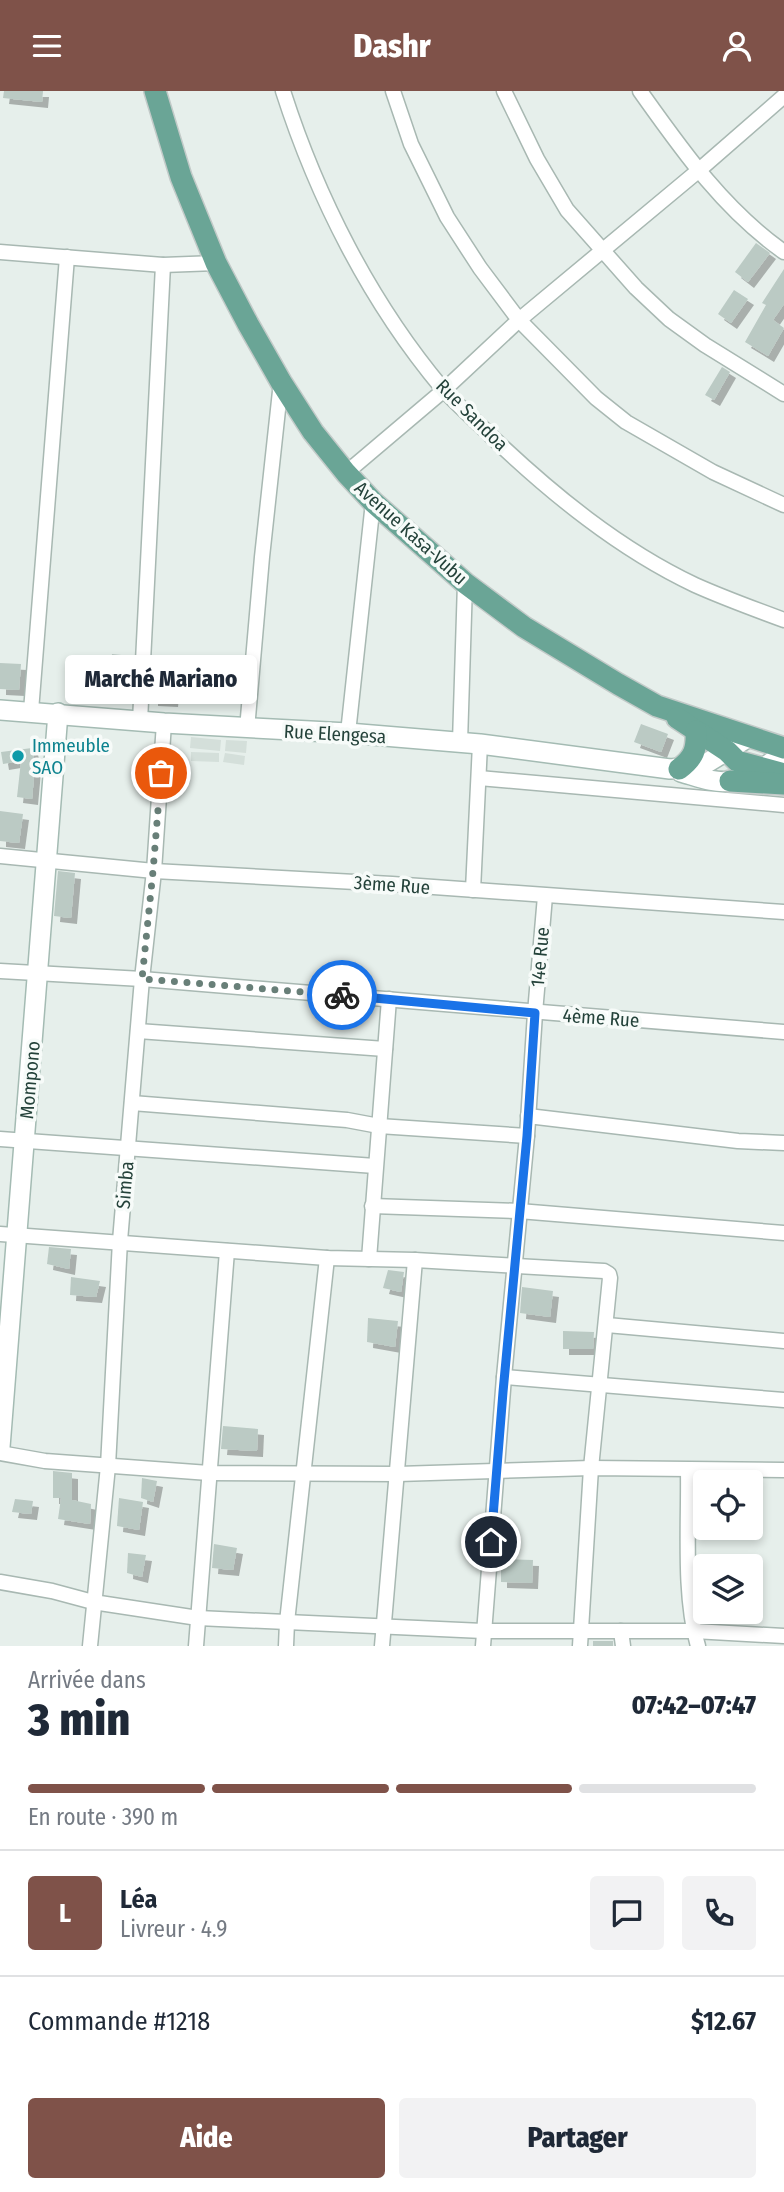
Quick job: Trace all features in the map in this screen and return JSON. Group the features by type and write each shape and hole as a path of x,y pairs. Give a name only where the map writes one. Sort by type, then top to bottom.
{"main road":[{"name":"Avenue Kasa-Vubu","path":"155,91 177,166 216,263 281,382 313,432 373,502 466,583 524,627 618,684 657,706 784,751"},
{"path":"657,706 727,751 737,761 784,775"},
{"path":"674,769 687,763 695,751 696,731"},
{"path":"730,781 784,784"}],"street":[{"name":"Rue Sandoa","path":"283,91 319,184 352,254 393,320 444,390 536,478 621,543 694,584 784,620"},
{"path":"393,91 411,144 447,217 480,268 519,320 596,398 626,422 713,472 784,505"},
{"path":"504,91 537,159 567,209 636,288 668,319 784,394"},
{"path":"640,91 698,171 727,204 784,251"},
{"path":"346,473 444,390 519,320 784,96"},
{"path":"0,251 163,265 216,263"},
{"path":"31,711 67,257"},
{"path":"140,721 163,265"},
{"path":"247,729 281,382"},
{"path":"348,733 373,502"},
{"path":"460,743 466,583"},
{"name":"Rue Elengesa","path":"0,709 481,744 674,769"},
{"name":"Mompono","path":"0,1447 9,1234 25,1141 58,713"},
{"name":"Simba","path":"90,1646 108,1466 120,1241 164,723"},
{"path":"674,769 702,766 749,737"},
{"path":"473,890 481,744"},
{"path":"674,769 706,779 730,781 762,769 784,751"},
{"path":"479,778 784,805"},
{"name":"3ème Rue","path":"0,856 153,871 393,884 784,912"},
{"name":"14e Rue","path":"483,1639 545,896"},
{"name":"4ème Rue","path":"0,971 142,979 784,1032"},
{"path":"369,1259 389,999"},
{"path":"138,1031 385,1049"},
{"path":"132,1103 347,1119 379,1126 527,1136"},
{"path":"528,1116 738,1141 784,1143"},
{"path":"0,1139 375,1166"},
{"path":"372,1206 519,1211 784,1233"},
{"path":"9,1234 327,1258 415,1260 604,1271 609,1274 607,1325 591,1468 580,1646"},
{"path":"196,1646 227,1251"},
{"path":"286,1646 302,1473 327,1258"},
{"path":"382,1646 415,1260"},
{"path":"607,1325 784,1341"},
{"path":"504,1377 784,1400"},
{"path":"0,1453 45,1461 209,1473 398,1474 591,1468 784,1470"},
{"path":"688,1470 690,1586 698,1646"},
{"path":"0,1582 52,1591 93,1602 198,1618 383,1626 483,1639 580,1630 694,1631 784,1636"},
{"path":"621,1630 623,1646"}],"shaded area":[{"path":"191,737 221,740 220,751 190,748"},
{"path":"226,740 247,741 246,753 225,751"},
{"path":"191,752 219,753 219,762 191,761"},
{"path":"225,753 245,756 244,765 223,762"}],"building":[{"path":"4,91 43,91 42,102 3,98"},
{"path":"756,243 770,253 748,282 735,272"},
{"path":"784,269 784,304 773,320 784,328 768,356 745,342 766,305 762,303"},
{"path":"734,290 748,299 731,323 718,314"},
{"path":"722,367 730,372 714,400 705,395"},
{"path":"112,654 131,656 129,678 104,676 103,682 92,681 93,663 111,664"},
{"path":"0,663 21,664 19,690 0,689"},
{"path":"75,678 85,678 84,688 75,688"},
{"path":"152,688 173,691 172,701 152,700"},
{"path":"641,724 668,734 661,752 634,742"},
{"path":"32,748 35,766 32,799 17,797 21,761 3,764 1,752"},
{"path":"0,811 23,814 19,843 0,841"},
{"path":"58,871 75,873 71,918 54,916"},
{"path":"49,1247 71,1249 69,1269 47,1264"},
{"path":"388,1270 404,1272 401,1292 383,1288"},
{"path":"71,1277 100,1281 96,1297 70,1295"},
{"path":"522,1287 553,1291 550,1317 520,1313"},
{"path":"368,1318 398,1321 395,1347 367,1342"},
{"path":"563,1331 594,1332 593,1349 563,1349"},
{"path":"223,1426 258,1429 257,1451 221,1449"},
{"path":"53,1471 72,1473 72,1500 91,1504 90,1524 58,1519 61,1498 53,1498"},
{"path":"142,1478 157,1481 153,1502 141,1498"},
{"path":"119,1498 143,1502 139,1530 117,1526"},
{"path":"15,1499 33,1501 31,1514 12,1512"},
{"path":"214,1544 237,1548 233,1570 212,1568"},
{"path":"128,1553 146,1555 142,1577 127,1573"},
{"path":"501,1559 533,1560 532,1583 501,1582"},
{"path":"593,1641 613,1641 613,1646 593,1646"}],"way so far":[{"path":"161,773 142,979 342,995"}],"place":[{"name":"Immeuble SAO","path":"18,756"},
{"name":"Marché Mariano","path":"161,773"}],"route":[{"path":"342,995 535,1013 527,1136 491,1542"}]}
